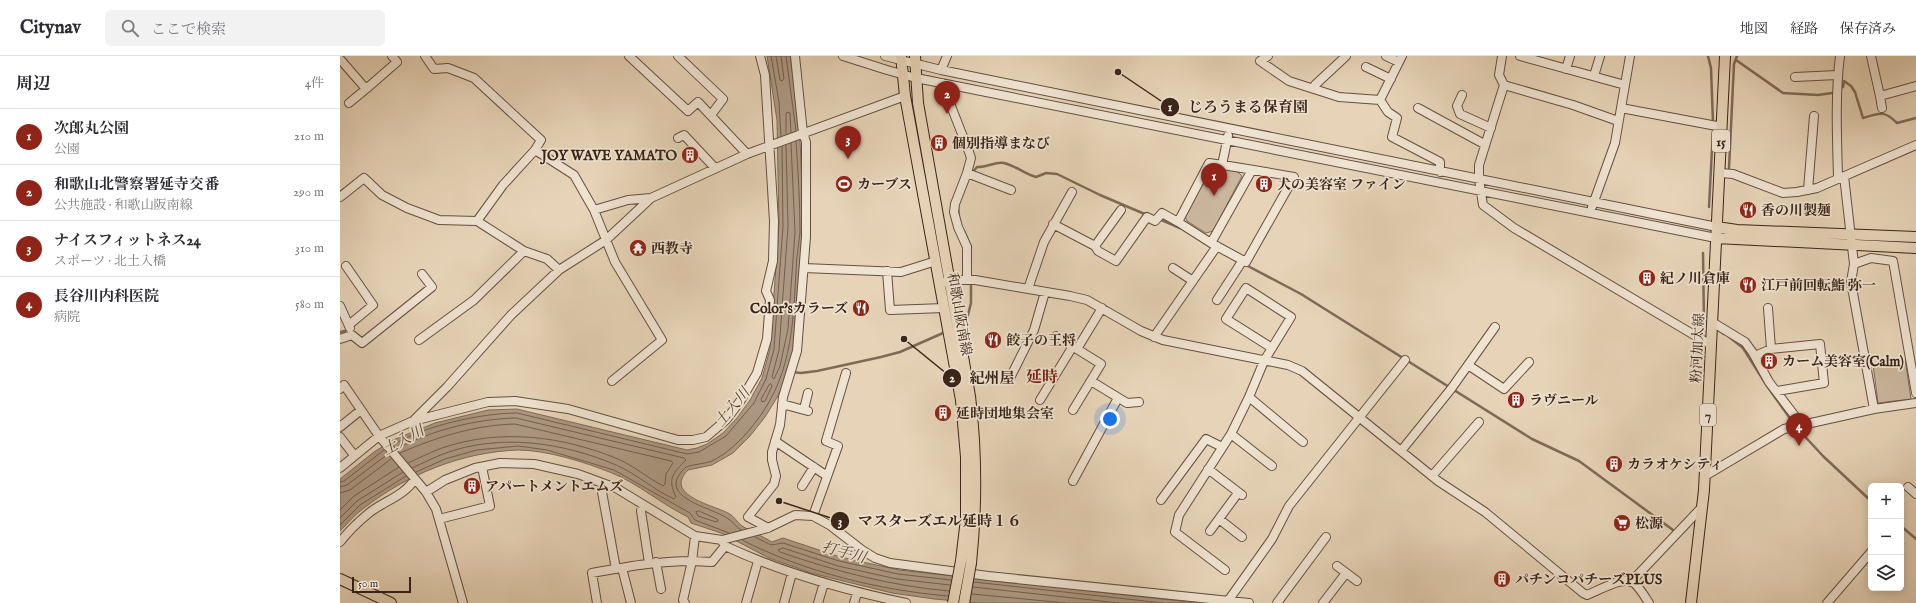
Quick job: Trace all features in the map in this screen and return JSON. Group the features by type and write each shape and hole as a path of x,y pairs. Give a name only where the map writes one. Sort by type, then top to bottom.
{"main road":[{"name":"15","path":"1717,227 1725,56"},
{"name":"和歌山阪南線","path":"902,58 906,96 936,261 944,282 944,308 961,400 966,457 966,562 964,603"},
{"name":"和歌山阪南線","path":"915,60 918,103 944,282 970,396 975,439 976,516 966,562 953,603"},
{"path":"1717,227 1738,230 1916,237"},
{"name":"粉河加太線","path":"1691,603 1702,508 1712,345 1717,227"},
{"path":"1716,238 1916,248"},
{"path":"340,579 391,603"}],"street":[{"path":"349,103 397,62 392,56"},
{"path":"425,56 434,69 448,68 474,78 541,140 535,150 503,185 477,221"},
{"path":"629,56 688,111 698,102 747,154"},
{"path":"678,56 723,99 711,115"},
{"path":"413,420 488,402 515,401 568,409 678,440 693,440 706,437 726,420 741,400 756,373 767,339 770,300 766,291 773,261 774,221 772,144 765,75 760,56"},
{"path":"768,528 748,517 774,484 776,476 772,460 775,441 780,425 782,404 797,351 806,237 806,142 803,133 794,56"},
{"path":"844,56 916,78 1716,238"},
{"path":"885,56 915,60 941,70 1717,227"},
{"path":"941,70 947,56"},
{"path":"1252,56 1289,81 1339,97 1380,100"},
{"path":"1260,61 1268,56"},
{"path":"1315,85 1346,56"},
{"path":"1380,100 1401,59 1386,56"},
{"path":"1501,56 1499,75 1504,85 1491,128 1484,144 1479,165 1479,179 1483,205 1514,228 1712,345"},
{"path":"1520,56 1625,85"},
{"path":"1566,68 1570,56"},
{"path":"1594,76 1600,56"},
{"path":"1589,213 1613,150 1630,56"},
{"path":"1840,56 1837,75 1841,177 1853,245 1854,264 1851,282 1874,409"},
{"path":"1871,56 1882,108"},
{"path":"340,59 366,89"},
{"path":"1366,66 1391,79"},
{"path":"1795,77 1837,75"},
{"path":"942,83 970,152 971,158 970,174 954,204 954,212 958,227 967,247 971,280"},
{"path":"1504,85 1573,105 1618,121"},
{"path":"1880,96 1916,86"},
{"path":"1462,95 1457,106 1460,114 1491,128"},
{"path":"340,468 354,455 413,420 447,387 512,315 559,270 606,240 651,198 715,168 772,144 906,96"},
{"path":"1380,100 1388,112 1397,118 1392,137 1440,162 1440,172"},
{"path":"1418,108 1484,144"},
{"path":"1621,108 1722,127"},
{"path":"1808,190 1814,116"},
{"path":"1222,165 1230,129"},
{"path":"678,138 684,135 715,168"},
{"path":"1720,173 1733,174 1783,193 1808,190 1817,188 1916,145"},
{"path":"535,150 574,175 594,210 615,262 662,340 612,381"},
{"path":"1384,172 1386,161"},
{"path":"1053,224 1095,246 1098,251 1116,261 1147,217 1155,221 1162,213 1241,262 1246,262 1294,177 1209,163 1178,222"},
{"path":"1154,337 1193,281 1215,246 1252,170"},
{"path":"970,174 1011,190"},
{"path":"341,194 364,178 382,195 407,208 439,220 477,221 524,251 547,259 559,270"},
{"path":"1028,289 1044,242 1072,192"},
{"path":"594,210 628,200 651,198"},
{"path":"1095,246 1121,210"},
{"path":"419,340 474,300 524,251"},
{"path":"1854,264 1871,258 1893,261 1916,393"},
{"path":"804,268 901,272 936,261"},
{"path":"1217,300 1241,262"},
{"path":"346,266 373,305 350,324"},
{"path":"1173,268 1193,281"},
{"path":"887,272 890,310 944,308"},
{"path":"340,306 350,324 352,335 362,343 432,287 422,274"},
{"path":"944,282 971,280 1087,300 1154,337 1288,365 1302,371 1432,476 1485,512 1583,593 1587,595 1620,581 1631,582 1649,603"},
{"path":"1225,570 1175,532 1179,515 1231,434 1264,361 1272,348 1291,317 1246,288 1226,319 1272,348"},
{"path":"1009,380 1034,330 1045,292"},
{"path":"1040,400 1102,308"},
{"path":"1768,308 1771,349"},
{"path":"1712,322 1740,337 1755,356 1797,425"},
{"path":"1401,451 1468,365 1495,327"},
{"path":"340,340 352,335"},
{"path":"1056,336 1101,364 1073,410"},
{"path":"1755,356 1771,349 1820,344 1824,383 1777,391"},
{"path":"1228,601 1272,539 1289,506 1405,360"},
{"path":"1468,365 1504,389 1529,362"},
{"path":"813,516 838,446 826,441 846,373"},
{"path":"1090,381 1127,404 1139,402"},
{"path":"341,385 362,410 381,438 426,492 436,509 463,603"},
{"path":"782,404 806,410 808,393"},
{"path":"1249,397 1303,442"},
{"path":"1073,481 1118,398"},
{"path":"1704,476 1776,432 1797,425 1874,409 1916,403"},
{"path":"340,427 362,410"},
{"path":"1432,476 1479,422"},
{"path":"1231,434 1272,466"},
{"path":"340,437 354,455"},
{"path":"1161,500 1206,439 1222,448"},
{"path":"775,441 827,476"},
{"path":"426,492 445,480 475,468 500,463 534,464 578,474 616,488 695,536 725,542 758,561 857,593 888,601 906,603"},
{"path":"439,519 490,506 482,467"},
{"path":"802,486 814,467"},
{"path":"1208,469 1240,494 1210,531"},
{"path":"340,542 347,533 370,513 409,488 415,479"},
{"path":"1908,487 1916,494"},
{"path":"602,492 619,568 630,603"},
{"path":"1631,582 1702,508"},
{"path":"641,511 652,563 661,589"},
{"path":"597,603 592,573 652,563 692,561 712,562 725,542 768,528 795,515 813,516 831,526 862,550 876,558 890,563 988,576 1249,603"},
{"path":"1219,519 1242,537"},
{"path":"684,603 683,600 692,561 695,536"},
{"path":"1277,603 1326,537"},
{"path":"1827,603 1868,555"},
{"path":"746,603 758,561"},
{"path":"1337,566 1357,582"},
{"path":"784,603 792,573"},
{"path":"1322,603 1346,573"},
{"path":"818,603 824,583"},
{"path":"854,603 857,593"}],"shaded area":[{"path":"1214,167 1238,172 1242,176 1213,231 1206,233 1187,221 1185,216 1210,169"},
{"path":"1905,359 1911,399 1878,403 1873,364"}],"water":[{"name":"土入川","path":"767,56 790,56 799,117 804,233 797,330 789,369 778,396 765,417 750,436 733,453 712,465 688,470 682,479 682,486 686,492 693,498 728,513 742,526 772,542 783,538 840,557 899,570 1198,603 980,603 934,599 892,593 811,573 769,558 721,533 691,523 688,517 631,482 612,473 553,454 518,450 476,455 456,460 417,475 381,496 358,513 340,531 340,479 374,452 393,440 435,423 488,410 517,409 687,450 707,444 723,433 737,418 750,400 762,378 770,349 779,225 777,120"}],"waterway":[{"path":"1708,56 1711,68 1713,123"},
{"path":"1729,168 1734,64 1737,56"},
{"path":"1736,60 1783,93 1818,95 1832,93"},
{"path":"1841,88 1843,87 1844,81 1851,86 1855,92 1863,118 1878,114 1885,114 1897,123 1916,118"},
{"path":"1709,207 1713,130"},
{"path":"972,173 977,167 1004,163 1036,177 1046,173 1057,174 1100,195 1147,215"},
{"path":"958,207 959,217"},
{"path":"1159,219 1180,228"},
{"path":"964,231 971,247"},
{"path":"1703,253 1704,323"},
{"path":"1244,264 1301,294 1532,439 1579,461 1673,530"},
{"path":"967,319 971,303 971,282"},
{"path":"1718,330 1724,334"},
{"path":"340,332 345,331"},
{"path":"792,372 801,373 817,371 881,357 900,352 943,333"},
{"path":"1728,336 1743,348 1767,386 1794,424"},
{"path":"1797,428 1823,456 1868,498"},
{"path":"1904,529 1916,539"}],"place":[{"name":"じろうまる保育園","path":"1118,72"},
{"name":"和歌山北警察署延寺交番","path":"947,114"},
{"name":"個別指導まなび","path":"939,143"},
{"name":"JOY WAVE YAMATO","path":"690,155"},
{"name":"ナイスフィットネス24","path":"848,159"},
{"name":"カーブス","path":"844,184"},
{"name":"犬の美容室 ファイン","path":"1264,184"},
{"name":"次郎丸公園","path":"1214,196"},
{"name":"香の川製麺","path":"1748,210"},
{"name":"西教寺","path":"638,248"},
{"name":"紀ノ川倉庫","path":"1647,278"},
{"name":"江戸前回転鮨 弥一","path":"1748,285"},
{"name":"Color'sカラーズ","path":"861,308"},
{"name":"紀州屋","path":"904,339"},
{"name":"餃子の王将","path":"993,340"},
{"name":"カーム美容室(Calm)","path":"1769,361"},
{"name":"ラヴニール","path":"1516,400"},
{"name":"延時団地集会室","path":"943,413"},
{"name":"長谷川内科医院","path":"1799,446"},
{"name":"カラオケシティ","path":"1614,464"},
{"name":"アパートメントエムズ","path":"472,486"},
{"name":"マスターズエル延時１６","path":"779,501"},
{"name":"松源","path":"1622,523"},
{"name":"パチンコパチーズPLUS","path":"1502,579"}],"district":[{"name":"延時","path":"1042,376"}],"water label":[{"name":"打手川","path":"844,552"}]}
